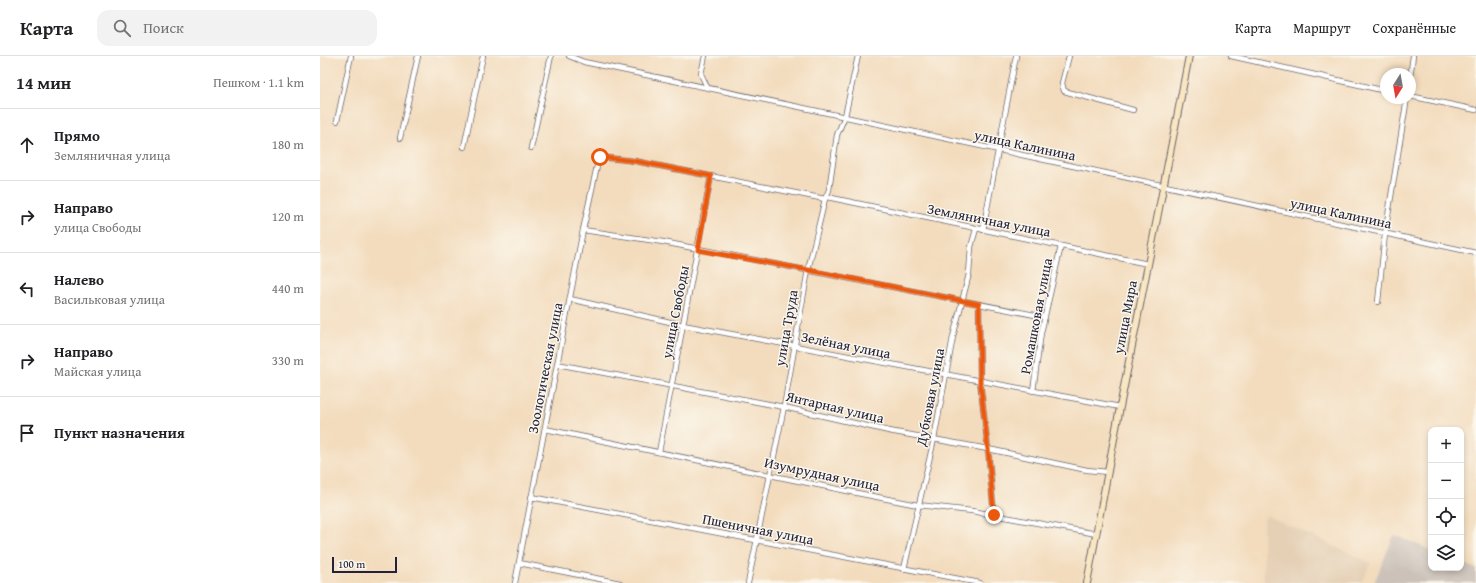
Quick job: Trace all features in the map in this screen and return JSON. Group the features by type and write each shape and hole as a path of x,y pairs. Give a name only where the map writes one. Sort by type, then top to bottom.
{"main road":[{"name":"улица Мира","path":"1087,583 1189,56"}],"street":[{"path":"337,121 351,56"},
{"path":"400,138 418,56"},
{"path":"464,147 483,56"},
{"path":"532,148 551,56"},
{"name":"улица Калинина","path":"569,56 584,62 845,116 1476,253"},
{"path":"705,56 701,74 707,87"},
{"name":"улица Труда","path":"748,583 771,475 808,270 826,198 837,135 845,116 858,56"},
{"path":"983,230 1016,56"},
{"path":"1069,56 1062,83 1064,91 1133,110"},
{"path":"1231,56 1380,90"},
{"path":"1411,68 1413,56"},
{"path":"1416,97 1476,110"},
{"path":"1378,302 1385,234 1406,104"},
{"name":"Земляничная улица","path":"600,157 635,161 826,198 1148,264"},
{"name":"Зоологическая улица","path":"515,583 583,230 600,157"},
{"name":"улица Свободы","path":"659,452 711,176"},
{"name":"Дубковая улица","path":"904,569 934,439 953,337 969,274 971,247 976,229"},
{"path":"583,230 662,242 1045,317"},
{"name":"Ромашковая улица","path":"1033,391 1041,332 1061,246"},
{"name":"Зелёная улица","path":"570,299 683,325 794,347 1120,407"},
{"path":"979,304 980,381 994,515"},
{"name":"Янтарная улица","path":"557,364 784,407 889,431 988,449 1086,470 1108,472"},
{"name":"Изумрудная улица","path":"545,429 918,505 972,511 1097,534"},
{"name":"Пшеничная улица","path":"531,497 980,583"},
{"path":"519,563 620,583"}],"shaded area":[{"path":"1266,516 1371,563 1361,583 1264,583 1263,522"},
{"path":"1394,535 1428,549 1428,571 1464,571 1464,563 1476,569 1476,583 1374,583"}],"route":[{"path":"600,157 635,161 711,176 698,250 979,304 980,381 994,515"}]}
